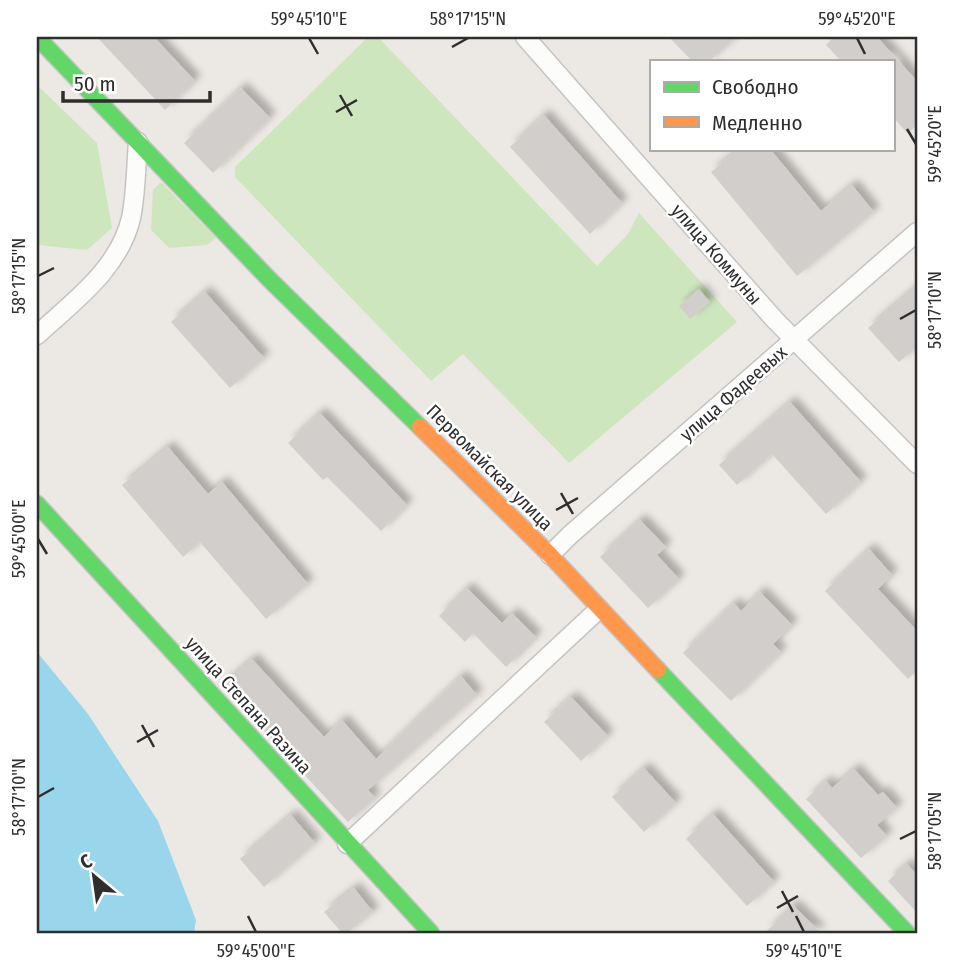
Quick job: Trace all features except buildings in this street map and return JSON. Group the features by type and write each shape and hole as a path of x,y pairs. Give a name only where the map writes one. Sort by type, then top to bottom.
{"main road":[{"name":"Первомайская улица","path":"37,37 270,279 550,555 907,933"},
{"name":"улица Степана Разина","path":"37,504 431,933"}],"street":[{"name":"улица Коммуны","path":"525,37 794,339 917,464"},
{"path":"37,335 110,265 124,240 131,216 138,142"},
{"name":"улица Фадеевых","path":"550,555 917,232"},
{"path":"348,844 599,609"}],"green space":[{"path":"368,37 378,37 597,266 628,234 639,213 737,322 569,463 463,354 431,381 235,177 235,167"},
{"path":"37,85 97,143 112,228 87,250 37,245"},
{"path":"161,182 216,238 207,245 169,248 151,230 153,190"}],"water":[{"path":"37,652 88,714 158,821 196,920 194,933 37,933"}],"traffic: fast":[{"path":"37,37 269,279 420,427"},
{"path":"37,504 431,933"},
{"path":"658,670 907,933"}],"traffic: slow":[{"path":"420,427 550,555 658,670"}]}
